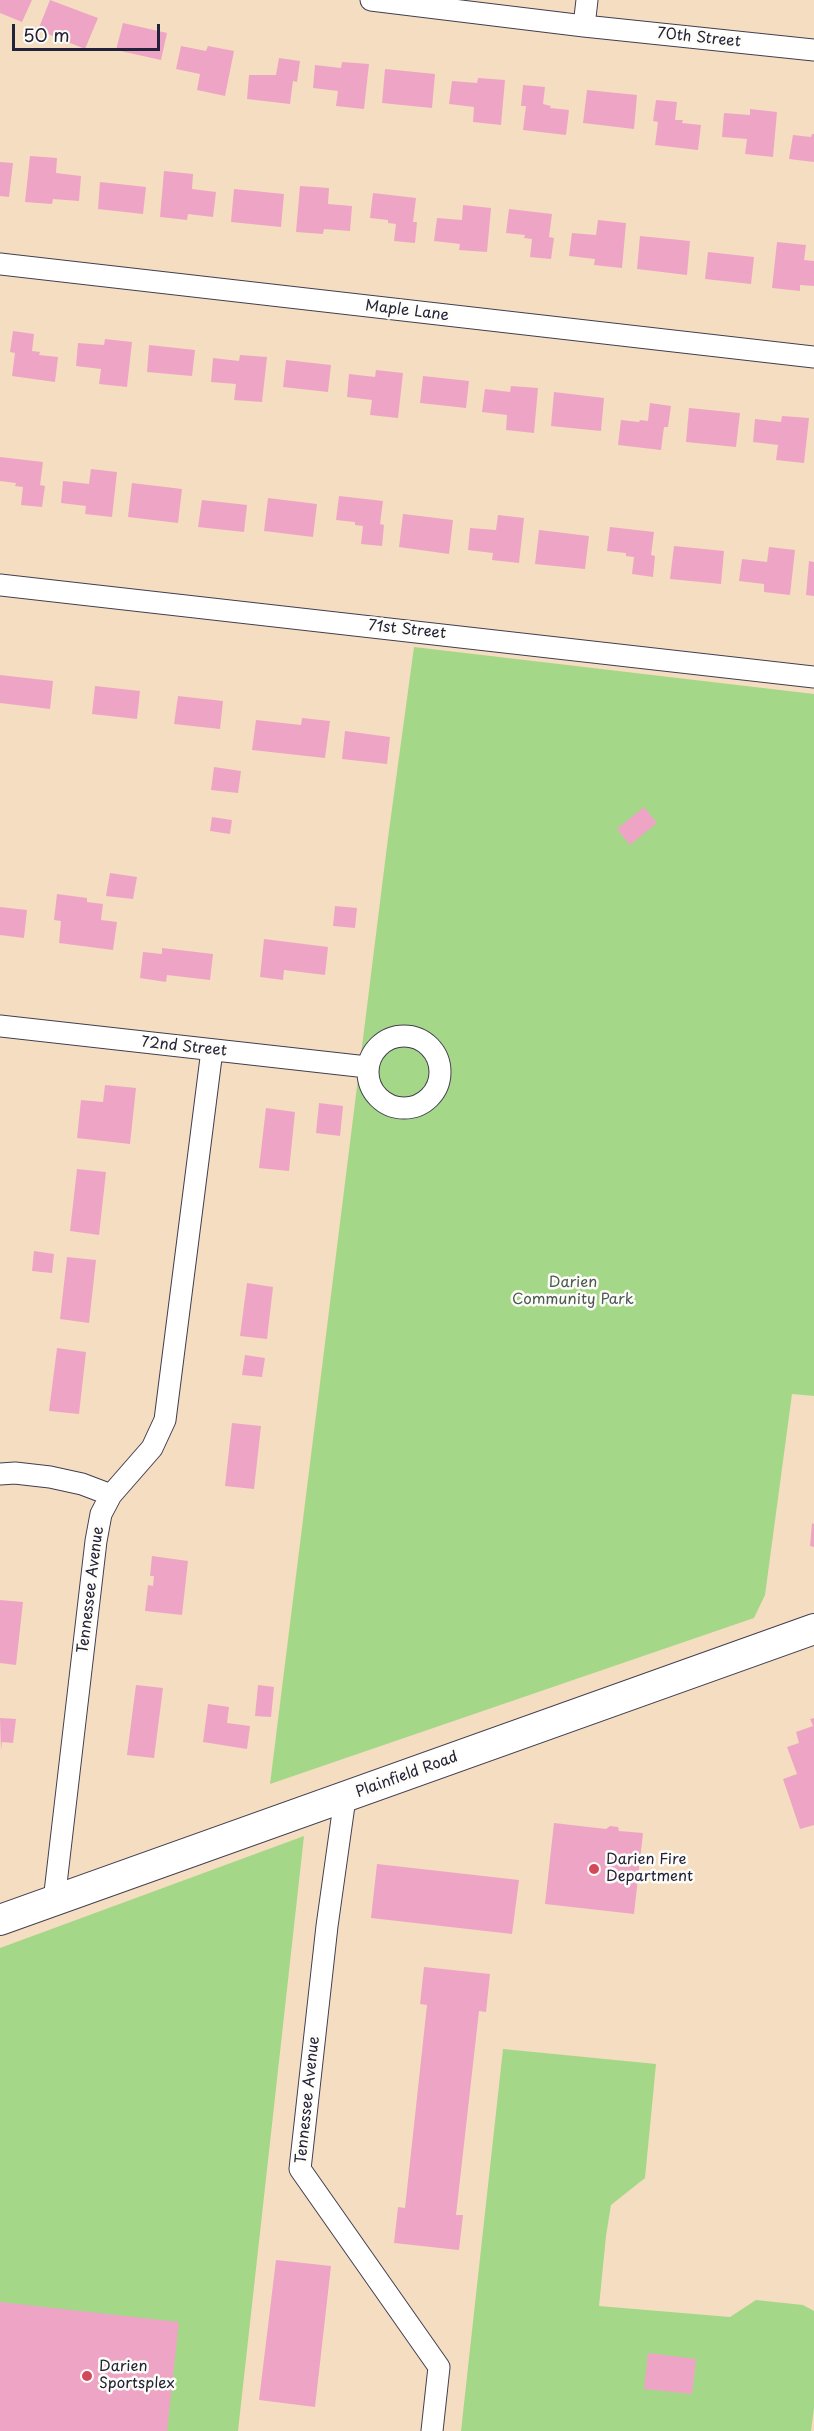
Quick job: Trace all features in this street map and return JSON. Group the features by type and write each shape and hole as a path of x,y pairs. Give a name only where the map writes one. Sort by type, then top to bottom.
{"main road":[{"name":"Plainfield Road","path":"0,1920 814,1629"}],"street":[{"name":"70th Street","path":"371,0 584,26 814,50"},
{"path":"584,26 587,0"},
{"name":"Maple Lane","path":"0,264 814,357"},
{"name":"71st Street","path":"0,585 814,677"},
{"name":"72nd Street","path":"0,1026 367,1067"},
{"name":"Tennessee Avenue","path":"54,1900 101,1514 111,1495 152,1448 165,1419 212,1050"},
{"path":"0,1474 15,1473 50,1477 82,1484 111,1495"},
{"name":"Tennessee Avenue","path":"345,1798 327,1926 300,2169 440,2367 432,2431"}],"green space":[{"name":"Darien Community Park","path":"414,647 814,694 814,1396 792,1394 765,1595 754,1618 270,1784 388,838"},
{"path":"304,1836 238,2431 0,2431 0,1948"},
{"path":"503,2049 656,2064 645,2178 611,2205 599,2306 730,2317 756,2300 803,2305 814,2311 814,2408 811,2431 461,2431"}],"building":[{"path":"0,0 32,0 22,22 0,13"},
{"path":"50,0 98,18 85,49 38,30"},
{"path":"123,23 167,33 161,60 116,50"},
{"path":"181,46 206,51 208,46 234,51 225,96 197,90 200,74 176,69"},
{"path":"279,58 300,61 297,82 293,81 290,104 247,99 249,75 276,75"},
{"path":"342,62 369,64 364,109 336,106 338,91 313,88 315,65 341,68"},
{"path":"385,69 435,74 432,108 382,103"},
{"path":"478,78 505,80 501,125 473,122 474,107 449,104 452,81 477,83"},
{"path":"523,85 545,87 543,104 551,106 550,108 569,110 566,135 523,130 526,106 521,106"},
{"path":"587,90 637,95 634,129 583,123"},
{"path":"656,100 677,102 675,120 701,125 698,150 655,145 658,122 653,121"},
{"path":"750,109 777,112 773,157 745,154 747,139 722,137 724,113 750,115"},
{"path":"814,134 814,162 789,159 793,135 811,137"},
{"path":"30,156 57,158 56,173 81,176 79,201 53,199 52,204 25,202"},
{"path":"0,162 13,163 9,197 0,196"},
{"path":"164,171 193,174 192,189 216,192 213,217 188,214 187,220 160,217"},
{"path":"100,182 146,187 143,214 98,209"},
{"path":"300,186 329,188 328,204 352,206 350,231 324,229 323,234 296,232"},
{"path":"234,189 284,194 281,227 231,222"},
{"path":"373,193 416,198 413,222 417,222 415,243 394,241 396,224 388,223 388,220 370,218"},
{"path":"463,205 491,208 487,252 459,250 460,244 434,241 437,218 462,220"},
{"path":"509,209 552,214 549,237 554,238 551,259 530,257 532,239 524,238 525,235 506,233"},
{"path":"598,220 626,223 622,268 594,265 595,259 569,256 572,233 596,235"},
{"path":"640,236 690,241 687,275 637,269"},
{"path":"777,242 806,245 804,260 814,261 814,286 800,285 800,291 772,288"},
{"path":"708,252 754,257 751,284 705,279"},
{"path":"13,331 34,334 32,351 40,352 39,355 58,357 55,382 12,376 15,353 10,352"},
{"path":"105,339 132,342 127,387 99,384 101,369 76,366 78,343 104,345"},
{"path":"149,345 195,350 192,376 147,372"},
{"path":"240,355 267,357 262,402 234,400 236,384 211,382 213,358 239,361"},
{"path":"286,360 331,365 328,392 283,387"},
{"path":"376,370 403,373 398,418 370,415 372,400 347,397 349,374 375,377"},
{"path":"423,376 469,381 466,408 420,403"},
{"path":"511,386 538,388 534,433 506,430 507,415 482,412 485,389 510,392"},
{"path":"554,392 604,398 601,431 551,426"},
{"path":"650,403 671,406 668,427 664,427 661,450 618,445 621,420 648,421"},
{"path":"689,408 740,413 736,447 686,442"},
{"path":"782,416 809,418 804,463 776,460 778,445 753,442 755,419 781,422"},
{"path":"0,457 43,462 40,485 45,486 42,507 21,505 23,487 15,486 16,483 0,481"},
{"path":"91,469 117,472 112,517 85,514 86,506 61,503 63,481 89,484"},
{"path":"132,483 182,489 178,523 128,517"},
{"path":"339,496 383,501 380,524 384,525 382,546 361,544 363,526 355,525 355,522 336,520"},
{"path":"268,498 317,504 313,537 264,531"},
{"path":"202,500 247,505 244,532 198,527"},
{"path":"403,514 453,520 449,554 399,547"},
{"path":"498,515 524,518 519,563 492,560 493,553 468,550 470,528 496,530"},
{"path":"610,527 654,532 651,555 655,556 653,577 632,574 634,557 626,556 626,553 607,551"},
{"path":"539,530 589,536 585,569 535,564"},
{"path":"674,546 724,551 721,584 670,579"},
{"path":"769,547 795,550 790,595 764,592 764,584 739,581 742,559 767,562"},
{"path":"809,561 814,562 814,596 806,595"},
{"path":"0,675 53,681 50,709 0,703"},
{"path":"95,686 140,691 137,719 92,714"},
{"path":"178,696 223,701 220,729 174,724"},
{"path":"302,718 330,721 325,758 252,750 256,720 301,725"},
{"path":"345,731 390,737 387,764 342,759"},
{"path":"214,767 241,771 238,793 211,790"},
{"path":"644,807 657,823 630,845 617,829"},
{"path":"212,817 232,820 230,834 210,831"},
{"path":"110,873 137,877 133,899 106,896"},
{"path":"57,894 87,898 87,902 103,904 101,920 117,922 113,950 59,943 61,921 54,920"},
{"path":"335,906 357,908 355,928 333,926"},
{"path":"0,907 27,910 24,938 0,935"},
{"path":"264,939 328,947 325,975 284,970 283,980 260,977"},
{"path":"162,948 213,954 210,980 167,975 166,982 140,978 143,952 162,954"},
{"path":"105,1085 136,1088 130,1144 77,1138 81,1100 103,1102"},
{"path":"319,1103 343,1106 340,1136 316,1133"},
{"path":"266,1108 295,1112 289,1171 259,1168"},
{"path":"77,1169 106,1172 99,1235 70,1231"},
{"path":"34,1251 54,1254 52,1273 32,1271"},
{"path":"67,1257 96,1260 89,1323 60,1319"},
{"path":"247,1283 273,1287 267,1339 240,1336"},
{"path":"57,1348 86,1352 79,1414 49,1411"},
{"path":"245,1355 265,1358 262,1377 242,1375"},
{"path":"232,1423 261,1426 254,1489 225,1486"},
{"path":"812,1523 814,1524 814,1547 810,1546"},
{"path":"152,1556 188,1561 182,1615 145,1611 148,1585 153,1586 154,1576 150,1576"},
{"path":"0,1600 23,1602 16,1665 0,1663"},
{"path":"136,1685 163,1688 154,1758 127,1755"},
{"path":"258,1685 274,1687 271,1717 255,1716"},
{"path":"208,1704 229,1707 227,1723 250,1726 247,1749 203,1742"},
{"path":"0,1718 16,1719 13,1743 2,1742 1,1750"},
{"path":"814,1718 814,1825 800,1829 783,1779 797,1774 787,1747 799,1743 796,1732 813,1726 810,1719"},
{"name":"Darien Fire Department","path":"554,1823 606,1829 610,1826 618,1827 619,1831 643,1833 634,1914 545,1904"},
{"path":"377,1864 519,1880 512,1934 371,1918"},
{"path":"424,1967 490,1974 486,2012 479,2011 456,2215 463,2215 459,2250 394,2243 398,2207 405,2208 427,2005 420,2004"},
{"path":"276,2260 331,2266 315,2407 259,2400"},
{"name":"Darien Sportsplex","path":"0,2302 179,2322 167,2431 0,2431"},
{"path":"648,2353 696,2359 692,2394 644,2389"}],"place":[{"name":"Darien Fire Department","path":"594,1869"},
{"name":"Darien Sportsplex","path":"87,2376"}]}
